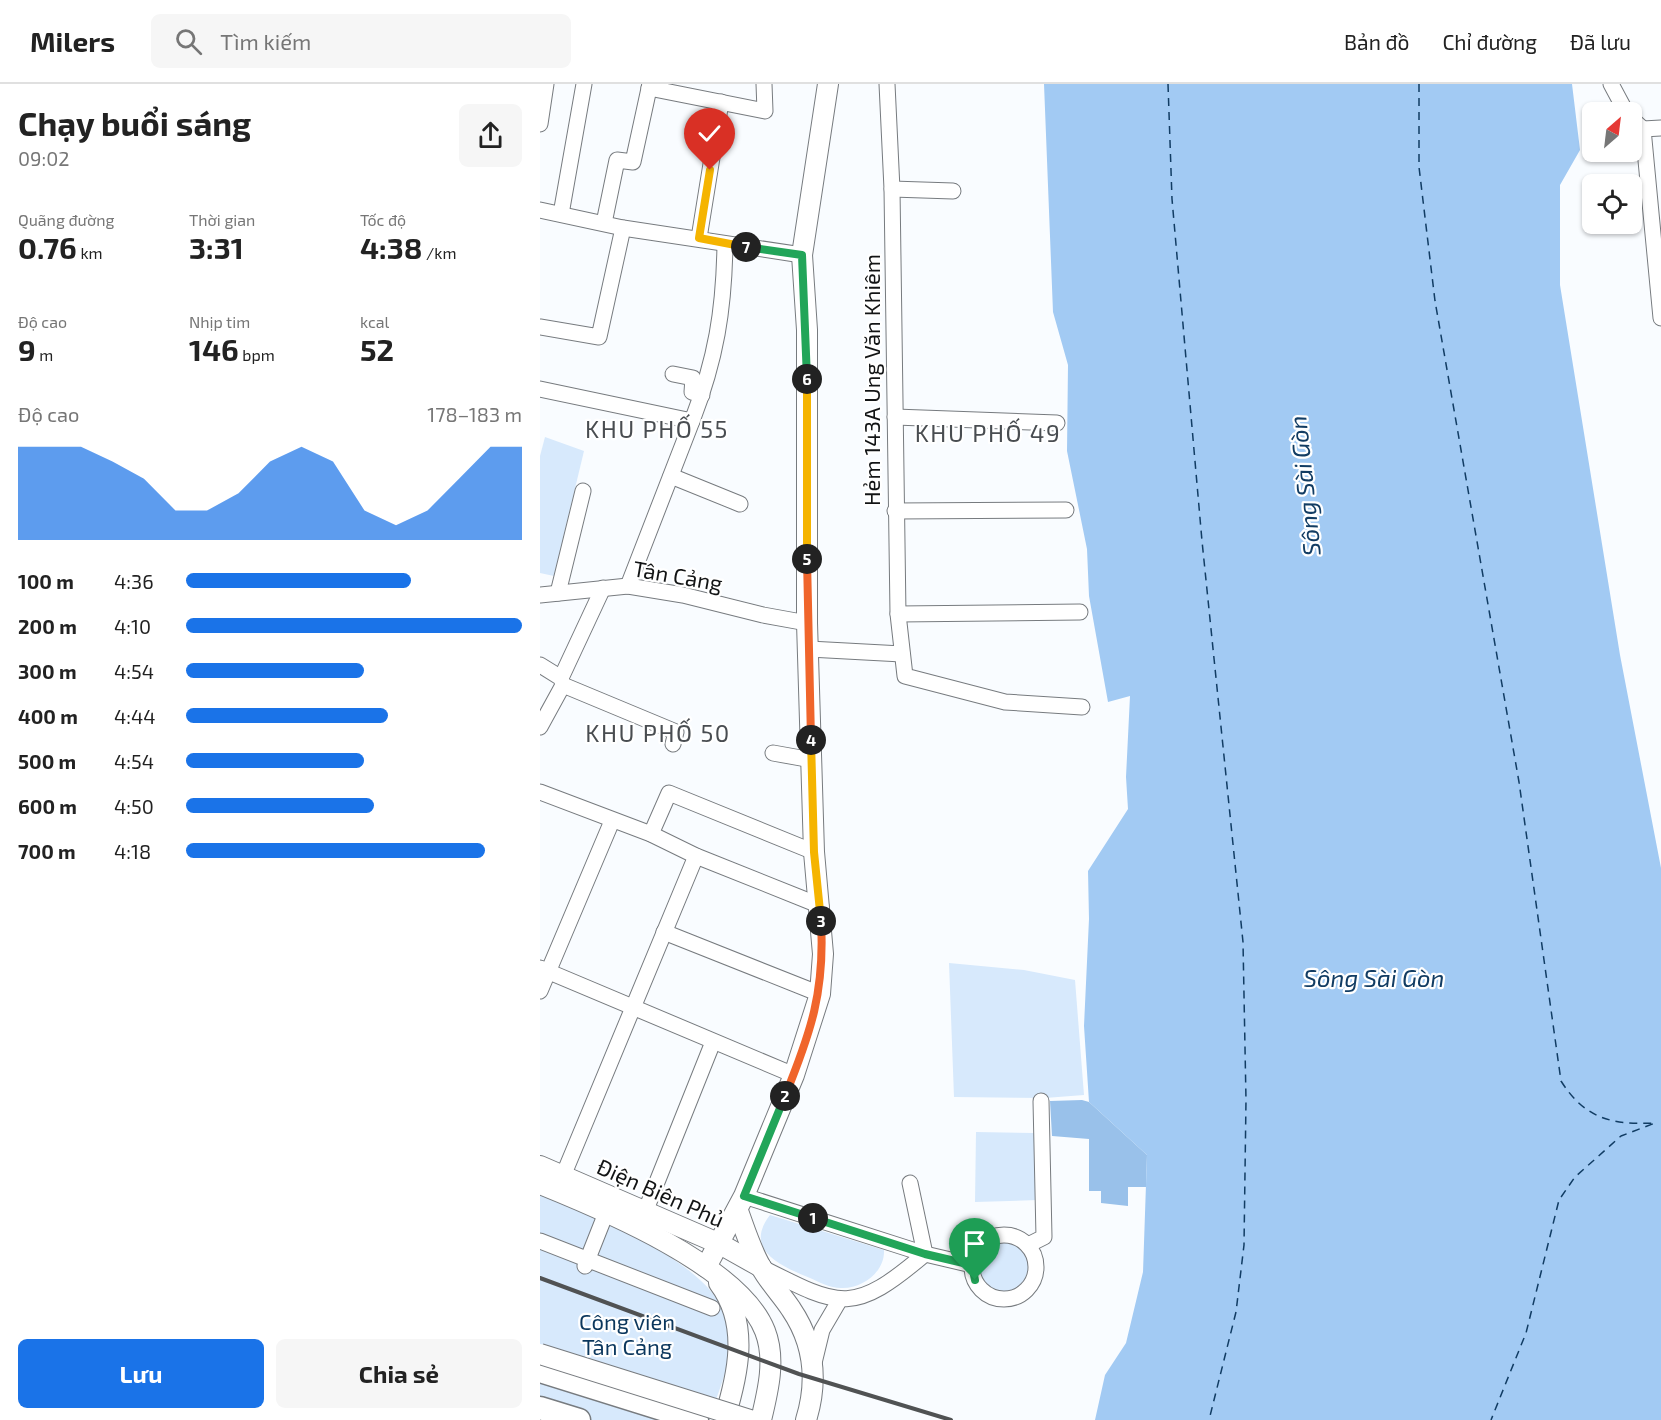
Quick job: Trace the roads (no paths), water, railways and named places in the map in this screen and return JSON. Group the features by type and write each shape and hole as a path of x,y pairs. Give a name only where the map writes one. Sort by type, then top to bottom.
{"highway":[{"path":"540,1371 697,1420"},
{"path":"540,1387 647,1420"},
{"path":"540,1408 579,1420"}],"main road":[{"path":"706,1267 741,1204 794,1075 820,993 823,954 821,906 814,852 807,622 807,330 802,255 828,84"},
{"name":"Điện Biên Phủ","path":"540,1166 720,1244 760,1267"},
{"name":"Điện Biên Phủ","path":"540,1184 647,1233 706,1267"},
{"path":"741,1204 760,1267 802,1328 813,1369 813,1398 806,1420"},
{"path":"706,1267 728,1295 736,1318 738,1362 724,1420"},
{"path":"706,1267 750,1306 766,1332 771,1366 760,1420"},
{"path":"540,1354 750,1420"}],"street":[{"path":"540,124 546,84"},
{"path":"561,214 583,84"},
{"path":"604,223 617,160 633,162 649,86 682,89 721,102 765,111 764,84"},
{"name":"Hẻm 143A Ung Văn Khiêm","path":"887,84 892,189 895,511 898,614 904,676 1005,702 1082,707"},
{"path":"1611,84 1621,102"},
{"path":"699,238 721,102"},
{"path":"1642,125 1661,128"},
{"path":"1642,158 1661,318"},
{"path":"892,189 953,191"},
{"path":"540,210 622,228 802,255"},
{"path":"540,327 599,337 622,228"},
{"path":"628,586 702,395 724,303 725,244"},
{"path":"673,374 693,378 692,392 702,395"},
{"path":"540,389 692,421"},
{"path":"895,417 1057,423"},
{"path":"671,476 740,504"},
{"path":"558,593 583,491"},
{"path":"895,511 1066,510"},
{"name":"Tân Cảng","path":"540,595 628,586 683,595 763,615 807,622"},
{"path":"540,727 603,588"},
{"path":"898,614 1080,612"},
{"path":"809,649 902,654"},
{"path":"540,665 562,681 676,732 673,744"},
{"path":"773,753 812,760"},
{"path":"540,793 651,834 696,856 821,906"},
{"path":"651,834 669,793 814,852"},
{"path":"540,991 544,970 612,821"},
{"path":"563,1176 696,856"},
{"path":"664,932 820,993"},
{"path":"544,970 794,1075"},
{"path":"645,1212 713,1042"},
{"path":"1028,1245 1044,1237 1041,1101"},
{"path":"910,1183 925,1254"},
{"path":"741,1204 972,1265"},
{"path":"587,1263 606,1213"},
{"path":"997,1236 1019,1238 1028,1245 1037,1264 1036,1276 1031,1286 1022,1295 1000,1300 981,1290 975,1280 972,1265 979,1247 997,1236"},
{"path":"540,1240 587,1263 712,1308"},
{"path":"760,1267 838,1301 871,1293 899,1276 925,1254"},
{"path":"813,1369 822,1330 838,1301"}],"water":[{"name":"Sông Sài Gòn","path":"1044,84 1572,84 1580,150 1560,185 1560,285 1620,655 1661,868 1661,1420 1095,1420 1105,1375 1126,1343 1143,1272 1147,1155 1089,1102 1084,1026 1089,919 1088,871 1128,809 1126,777 1130,696 1108,702 1089,596 1087,549 1067,451 1068,365 1053,312"}],"railway":[{"path":"540,1278 799,1374 951,1420"}],"district":[{"name":"KHU PHỐ 55","path":"657,428"},
{"name":"KHU PHỐ 49","path":"988,432"},
{"name":"KHU PHỐ 50","path":"658,732"}],"park label":[{"name":"Công viên Tân Cảng","path":"627,1334"}]}
